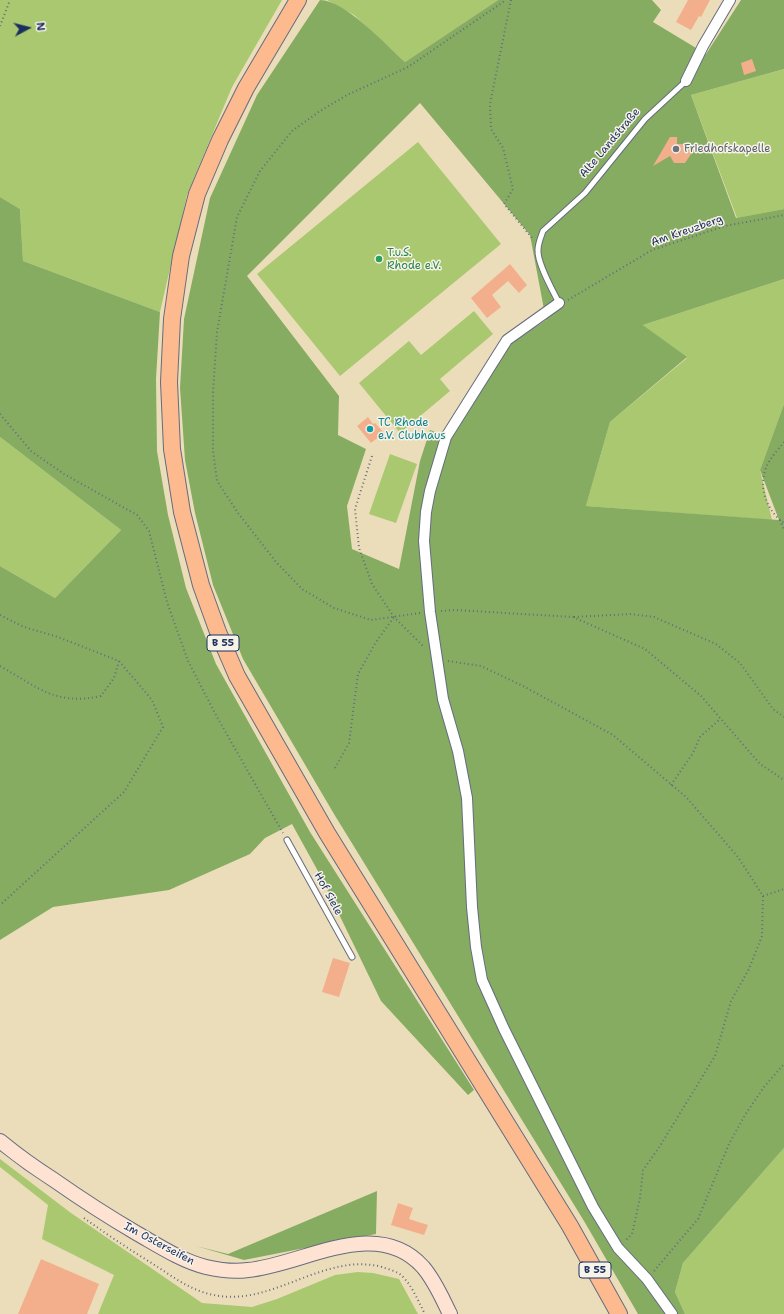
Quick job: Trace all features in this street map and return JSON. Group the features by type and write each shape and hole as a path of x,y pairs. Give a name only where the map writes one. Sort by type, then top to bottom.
{"main road":[{"name":"B 55","path":"298,0 246,88 220,140 197,194 181,256 172,319 169,382 172,449 182,512 201,585 218,632 237,676 327,833 570,1226 619,1314"}],"street":[{"name":"Alte Landstraße","path":"686,81 703,46 730,0"},
{"path":"559,303 507,340 446,437 430,491 426,512 424,541 430,612 443,699 458,752 467,798 472,900 476,947 482,980 504,1029 593,1208 618,1248 647,1279 672,1314"},
{"name":"Im Osterseifen","path":"0,1141 24,1160 104,1214 185,1259 217,1269 229,1271 248,1270 273,1266 340,1246 375,1244 390,1246 404,1252 422,1266 432,1278 450,1314"}],"lane":[{"name":"Alte Landstraße","path":"538,246 543,231 585,192 645,119 686,81"},
{"path":"538,246 537,251 541,264 559,303"},
{"name":"Hof Siele","path":"287,840 352,957"}],"path":[{"path":"0,26 10,0"},
{"path":"506,0 408,67 347,95 320,111 292,132 260,171 237,217 226,273 217,332 213,392 213,451 218,482 238,514 276,562 302,590 334,608 371,620 455,610 573,617 631,614 654,617 716,644 740,663 773,708 784,717"},
{"path":"511,0 490,104 491,129 503,148 513,189 504,204 538,246"},
{"name":"Am Kreuzberg","path":"559,303 573,298 652,250 725,226 784,215"},
{"path":"0,414 31,451 64,474 137,515 149,531 167,602 188,661 217,717 287,840"},
{"path":"784,442 766,467 762,487 766,502 784,523"},
{"path":"372,456 355,509 360,548 372,584 394,617 436,659 482,666 613,735 686,797 738,857 763,896 762,936 749,969 731,1000 715,1056 644,1170 640,1198 632,1234 618,1248"},
{"path":"780,520 784,530"},
{"path":"0,615 24,627 58,637 119,661 152,700 163,727 124,792 0,905"},
{"path":"335,768 349,742 358,674 376,642 394,617"},
{"path":"573,617 645,649 700,696 760,764 784,780"},
{"path":"0,666 47,694 69,699 87,699 101,696 114,678 119,661"},
{"path":"671,785 693,753 700,737 720,718"},
{"path":"763,896 784,889"},
{"path":"647,1279 698,1219 729,1144 738,1127 764,1087 784,1064"}],"green space":[{"path":"0,0 282,0 232,87 187,195 160,312 23,261 20,209 0,197"},
{"path":"320,0 330,2 341,7 353,15 405,62 498,0 652,0 661,10 653,22 706,54 741,0 784,0 784,69 691,95 736,218 784,209 784,279 643,325 687,357 610,422 586,506 779,520 760,470 784,404 784,1148 683,1263 675,1292 685,1314 638,1314 584,1221 334,814 243,659 213,585 195,513 185,460 180,388 184,319 210,198 257,95","holes":["420,103 530,235 546,320 511,343 452,438 430,430 420,461 399,569 352,549 347,506 366,449 338,435 339,396 247,276"]},
{"path":"327,0 498,0 405,62 354,15"},
{"path":"784,69 784,209 737,218 691,95"},
{"name":"T.u.S. Rhode e.V.","path":"418,142 501,244 340,376 257,274"},
{"path":"0,197 20,209 23,261 160,312 156,379 157,451 168,515 186,588 216,664 310,832 474,1090 468,1095 381,1001 319,873 292,824 265,838 250,854 169,890 53,907 0,940 0,566 55,598 121,530 0,437"},
{"path":"784,279 784,404 760,470 772,520 586,506 610,422 687,358 643,325"},
{"path":"474,311 493,334 440,379 450,391 400,433 359,383 409,341 421,355"},
{"path":"0,437 121,530 55,598 0,566"},
{"path":"390,454 417,464 396,523 369,514"},
{"path":"784,1148 784,1314 685,1314 675,1292 683,1263"},
{"path":"0,1159 71,1213 202,1303 252,1307 277,1299 335,1275 358,1272 373,1273 399,1279 418,1314 98,1314 114,1275 42,1239 48,1205 0,1167"},
{"path":"377,1191 376,1234 244,1260 196,1246 228,1254"}],"building":[{"path":"688,0 710,0 701,17 699,16 691,30 676,22"},
{"path":"752,59 756,71 744,75 741,63"},
{"name":"Friedhofskapelle","path":"670,137 677,137 677,144 685,144 691,154 685,163 674,163 670,156 653,166"},
{"path":"510,264 527,285 519,293 508,281 492,295 501,307 487,318 471,298"},
{"name":"TC Rhode e.V. Clubhaus","path":"368,417 373,424 375,423 384,433 371,443 357,426"},
{"path":"333,958 350,963 339,997 322,992"},
{"path":"398,1203 413,1208 409,1219 428,1225 424,1235 391,1225"},
{"path":"41,1259 99,1284 87,1314 18,1314"}],"place":[{"name":"Friedhofskapelle","path":"676,149"},
{"name":"T.u.S. Rhode e.V.","path":"379,259"},
{"name":"TC Rhode e.V. Clubhaus","path":"370,429"}]}
